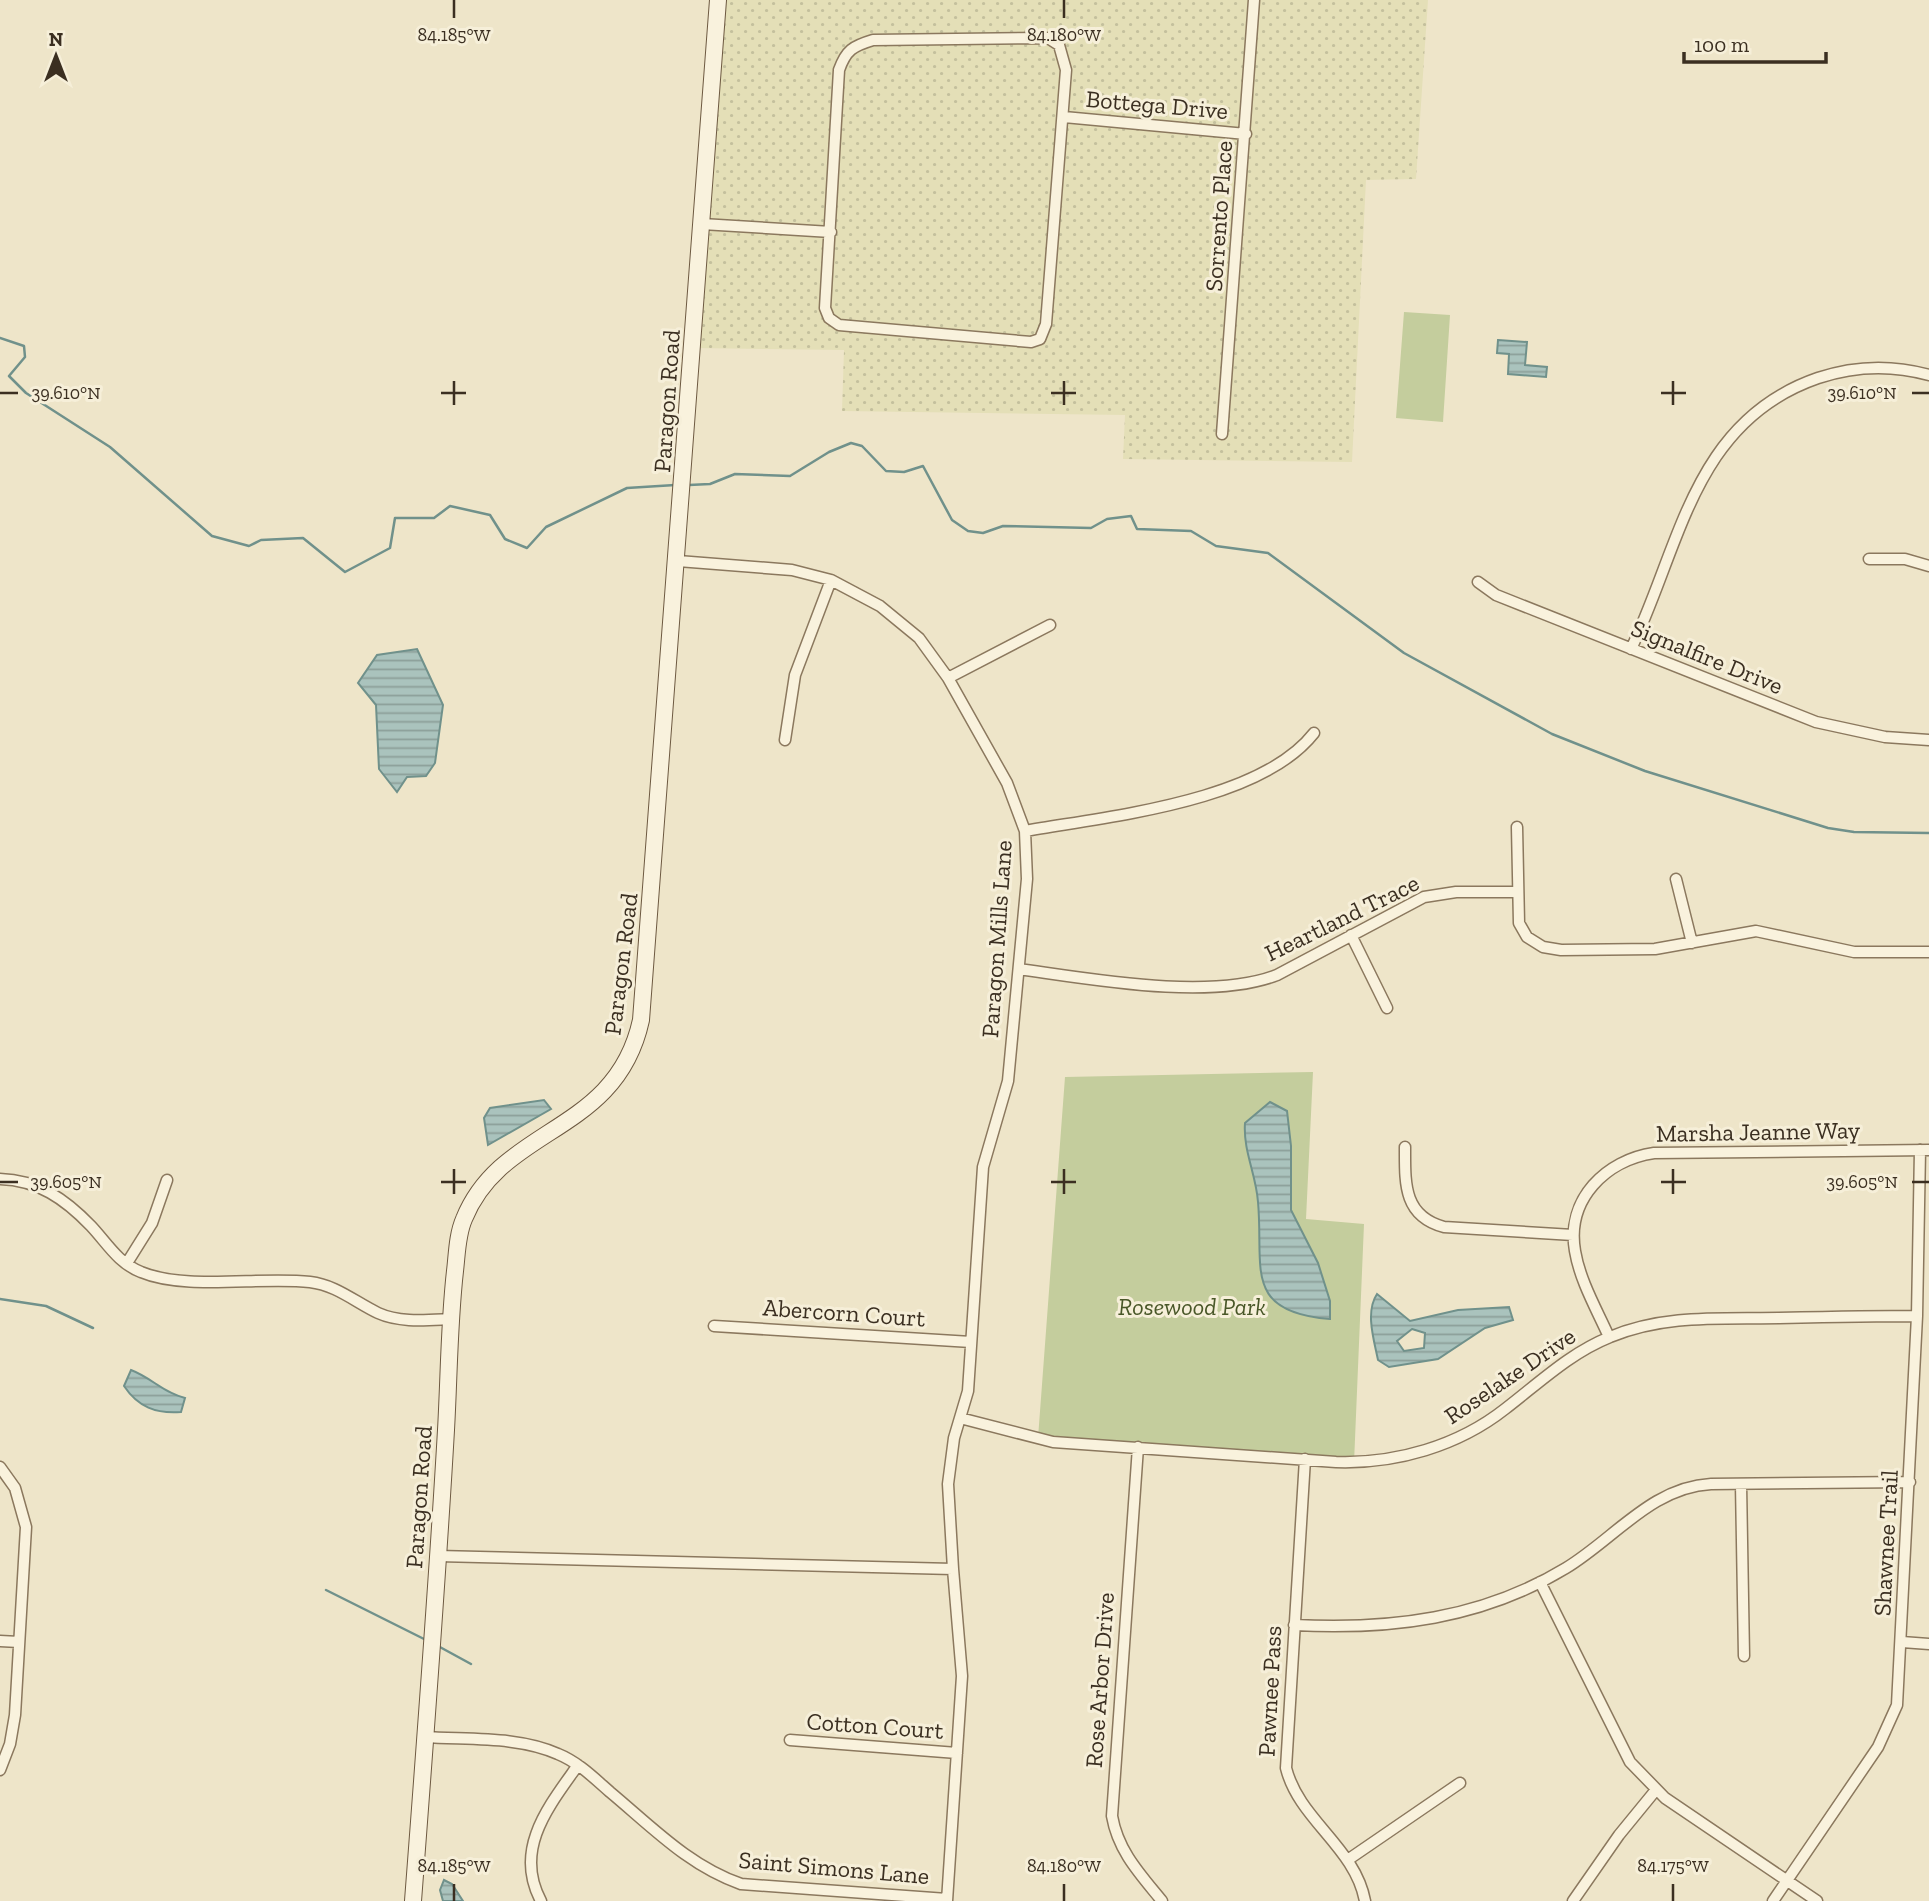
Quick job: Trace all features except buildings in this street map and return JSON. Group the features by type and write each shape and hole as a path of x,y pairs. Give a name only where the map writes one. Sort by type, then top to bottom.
{"street":[{"name":"Paragon Road","path":"413,1901 438,1556 451,1319 457,1252 463,1220 487,1180 514,1154 567,1123 607,1089 626,1065 638,1036 652,908 718,0"},
{"name":"Sorrento Place","path":"1222,434 1254,0"},
{"path":"1048,38 1059,45 1065,55 1064,117 1046,324 1040,339 1031,341 839,325 829,318 825,308 831,232 839,70 852,46 873,40 1048,38"},
{"name":"Bottega Drive","path":"1064,117 1246,134"},
{"path":"702,224 831,232"},
{"path":"1630,649 1702,477 1716,453 1742,424 1774,398 1832,373 1889,368 1929,375"},
{"path":"1869,559 1905,559 1929,566"},
{"name":"Paragon Mills Lane","path":"678,561 792,570 831,580 880,606 919,638 948,678 1007,783 1025,831 1027,879 1008,1081 983,1167 968,1391 960,1418 948,1484 962,1676 947,1900"},
{"path":"785,740 795,676 831,580"},
{"name":"Signalfire Drive","path":"1478,582 1496,595 1816,722 1885,737 1929,740"},
{"path":"948,678 1050,625"},
{"path":"1025,831 1157,807 1224,789 1299,752 1314,733"},
{"path":"1517,827 1518,915 1522,930 1543,947 1561,950 1655,949 1756,931 1845,951 1929,952"},
{"path":"1676,879 1692,943"},
{"name":"Heartland Trace","path":"1019,969 1138,986 1240,985 1277,975 1424,897 1456,892 1517,892"},
{"path":"1351,934 1387,1008"},
{"path":"1405,1147 1408,1198 1426,1220 1444,1227 1573,1235"},
{"name":"Marsha Jeanne Way","path":"1609,1337 1578,1265 1573,1235 1579,1208 1592,1185 1610,1168 1641,1155 1925,1150"},
{"name":"Shawnee Trail","path":"1773,1901 1886,1734 1900,1689 1925,1150"},
{"path":"0,1179 17,1179 50,1190 90,1225 115,1256 142,1272 178,1280 312,1282 334,1288 380,1314 408,1320 451,1319"},
{"path":"127,1263 152,1223 167,1180"},
{"name":"Roselake Drive","path":"960,1418 1053,1441 1371,1461 1404,1456 1444,1444 1486,1423 1572,1357 1609,1337 1649,1325 1701,1318 1917,1316"},
{"name":"Abercorn Court","path":"714,1326 971,1342"},
{"name":"Rose Arbor Drive","path":"1138,1447 1112,1816 1120,1846 1128,1860 1162,1901"},
{"name":"Pawnee Pass","path":"1306,1459 1286,1768 1301,1803 1349,1859 1365,1901"},
{"path":"0,1467 15,1488 26,1527 13,1732 0,1770"},
{"path":"1294,1625 1373,1627 1430,1620 1490,1603 1540,1582 1597,1547 1672,1492 1698,1485 1910,1482"},
{"path":"1741,1484 1744,1656"},
{"path":"438,1556 953,1569"},
{"path":"1540,1582 1630,1762 1655,1791 1817,1901"},
{"path":"0,1641 19,1642"},
{"path":"1902,1642 1929,1644"},
{"name":"Saint Simons Lane","path":"425,1737 539,1746 578,1765 689,1859 714,1874 741,1884 797,1895 947,1900"},
{"name":"Cotton Court","path":"790,1740 957,1754"},
{"path":"541,1901 532,1872 530,1854 535,1832 578,1765"},
{"path":"1349,1859 1460,1783"},
{"path":"1573,1901 1619,1835 1655,1791"}],"shaded area":[{"path":"718,0 1428,0 1416,179 1366,180 1352,462 1123,459 1125,415 842,411 844,350 693,348"}],"green space":[{"path":"1404,312 1450,315 1443,422 1396,418"},
{"name":"Rosewood Park","path":"1313,1072 1306,1219 1364,1224 1354,1463 1038,1438 1065,1077"}],"water":[{"path":"1498,340 1527,342 1525,365 1547,367 1546,377 1508,374 1509,354 1497,353"},
{"path":"417,649 443,705 435,763 426,776 407,777 397,792 379,769 376,705 358,683 377,655"},
{"path":"544,1100 551,1109 488,1145 484,1118 490,1108"},
{"path":"1270,1102 1287,1111 1291,1146 1291,1210 1318,1263 1330,1301 1330,1319 1302,1315 1282,1307 1270,1296 1263,1282 1258,1202 1246,1143 1245,1123"},
{"path":"1377,1294 1410,1321 1458,1310 1509,1307 1513,1320 1485,1328 1438,1359 1389,1367 1378,1360 1371,1318 1373,1301","holes":["1412,1329 1425,1333 1424,1348 1404,1351 1397,1341"]},
{"path":"131,1370 185,1398 181,1412 148,1408 135,1399 124,1386"},
{"path":"444,1880 452,1884 463,1901 443,1901 440,1890"}],"waterway":[{"path":"0,338 24,346 25,357 9,376 26,393 110,447 212,536 249,546 261,540 303,538 345,572 390,548 395,518 434,518 450,506 490,515 505,539 527,548 546,527 627,488 675,485"},
{"path":"689,485 710,484 735,474 790,476 829,452 851,443 862,446 886,471 904,472 923,466 952,520 968,531 983,533 1003,526 1091,528 1107,519 1131,516 1137,529 1191,531 1216,546 1268,553 1404,653 1552,734 1645,771 1828,828 1854,832 1929,833"},
{"path":"0,1299 46,1306 93,1328"},
{"path":"326,1590 426,1640"},
{"path":"438,1646 471,1664"}]}
